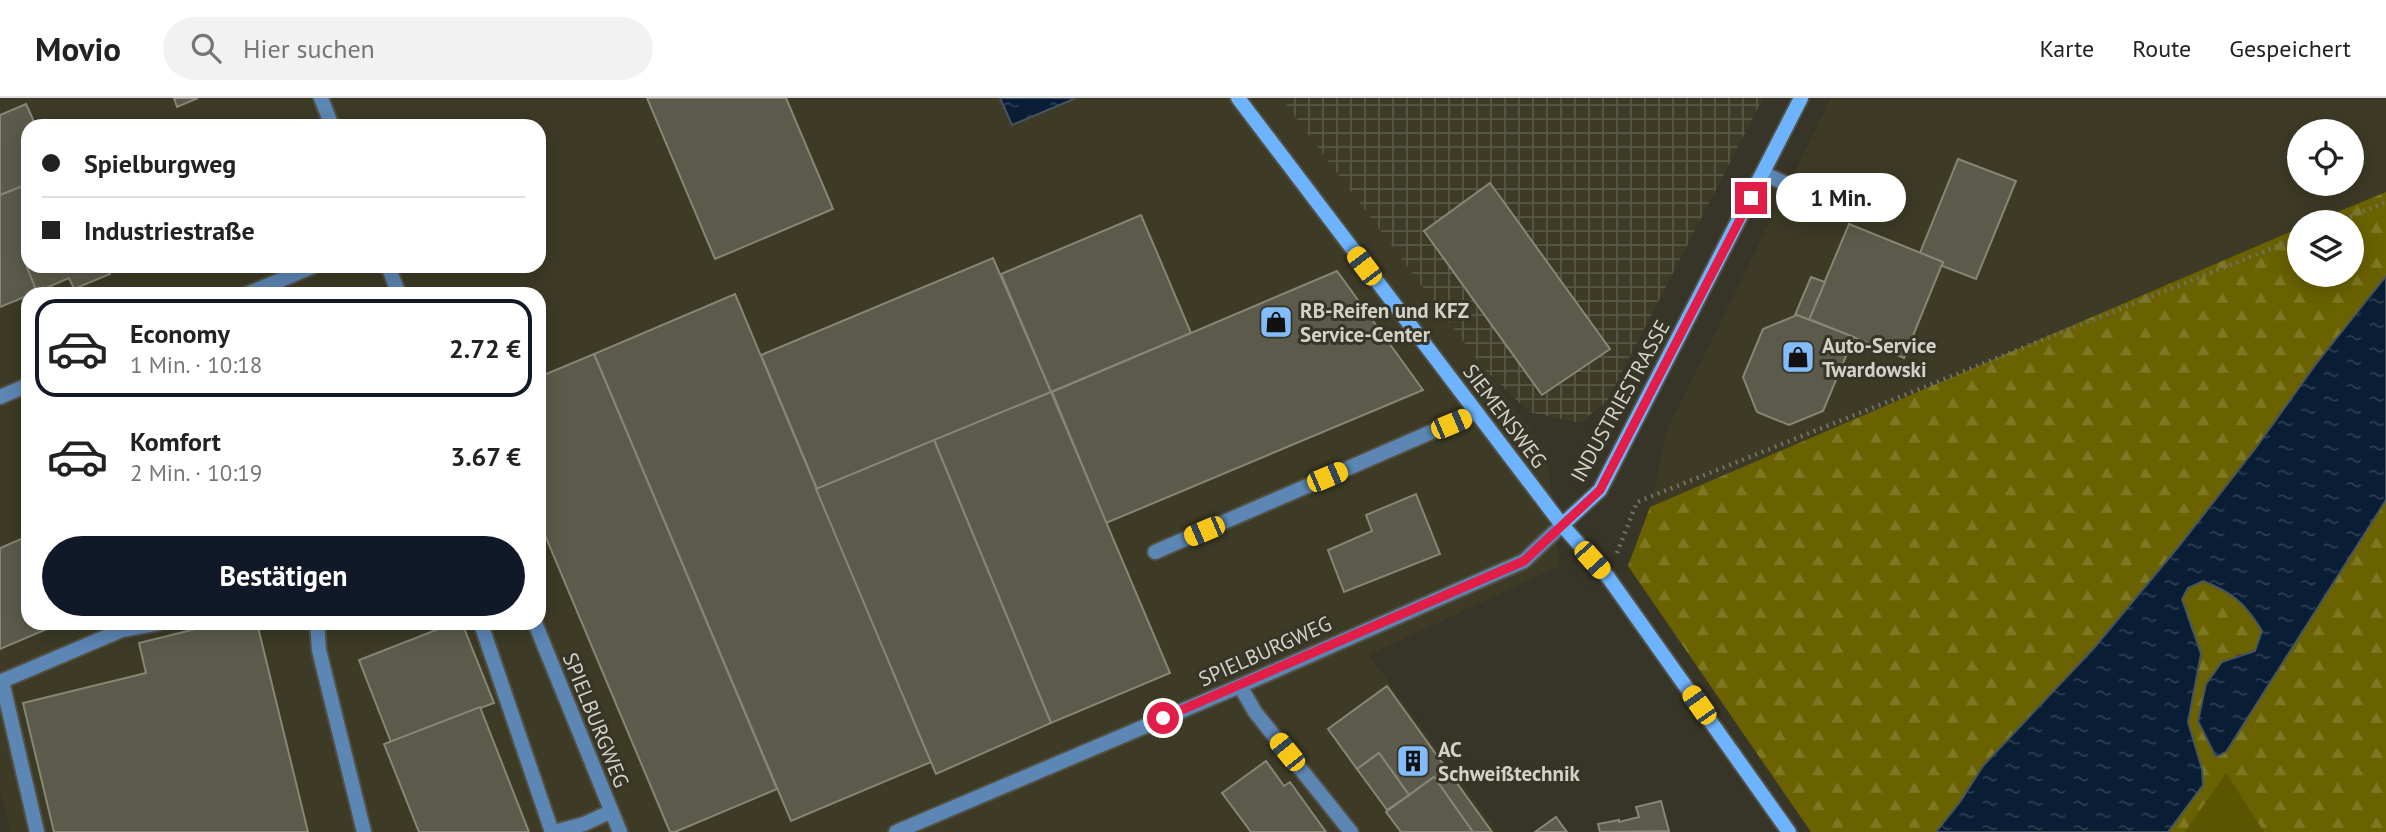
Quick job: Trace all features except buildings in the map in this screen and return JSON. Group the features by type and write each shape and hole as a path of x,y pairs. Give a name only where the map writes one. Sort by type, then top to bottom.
{"street":[{"path":"321,98 329,119"},
{"name":"SIEMENSWEG","path":"1238,98 1562,525"},
{"name":"INDUSTRIESTRASSE","path":"1562,525 1600,490 1801,98"},
{"path":"1764,174 1831,203"},
{"path":"264,287 297,273"},
{"path":"0,397 21,388"},
{"path":"1155,552 1475,413"},
{"path":"1562,525 1608,577 1789,832"},
{"name":"SPIELBURGWEG","path":"897,832 1524,561 1562,525"},
{"path":"37,832 2,681 122,630"},
{"path":"318,630 319,650 364,832"},
{"path":"483,630 553,832 584,824 610,812"},
{"name":"SPIELBURGWEG","path":"538,630 620,832"},
{"path":"1240,686 1255,712 1351,832"}],"path":[{"path":"2364,211 2386,202"},
{"path":"1608,577 1637,502 2287,242"}],"shaded area":[{"path":"0,98 1281,98 1547,452 1559,566 1369,655 1498,832 10,832 0,789"},
{"path":"1281,98 1763,98 1607,401 1580,423 1529,412 1485,370"},
{"path":"1831,98 2386,98 2386,192 2342,210 2287,210 2287,233 1650,507 1668,428"},
{"path":"2226,772 2264,832 2185,832"}],"green space":[{"path":"2386,192 2386,276 2179,546 2094,648 1936,832 1811,832 1628,566 1650,507 2287,233 2287,287 2364,287 2364,210 2342,210"},
{"path":"2386,500 2386,832 2264,832 2226,773 2185,832 2168,832 2203,785 2202,769 2188,722 2201,654 2181,599 2188,588 2203,581 2230,594 2244,606 2262,631 2255,651 2237,655 2198,721 2216,756 2226,752"}],"water":[{"path":"1000,98 1076,98 1012,125"},
{"path":"2386,276 2386,500 2226,752 2216,757 2198,721 2206,684 2222,662 2255,651 2262,631 2244,606 2222,590 2203,581 2188,588 2182,599 2201,654 2188,722 2202,769 2203,785 2168,832 1936,832 1960,802 1983,766 2094,648 2179,546"}],"place":[{"name":"RB-Reifen und KFZ Service-Center","path":"1276,322"},
{"name":"Auto-Service Twardowski","path":"1798,357"},
{"name":"AC Schweißtechnik","path":"1413,761"}],"route":[{"path":"1163,718 1524,561 1600,490 1751,198"}]}
